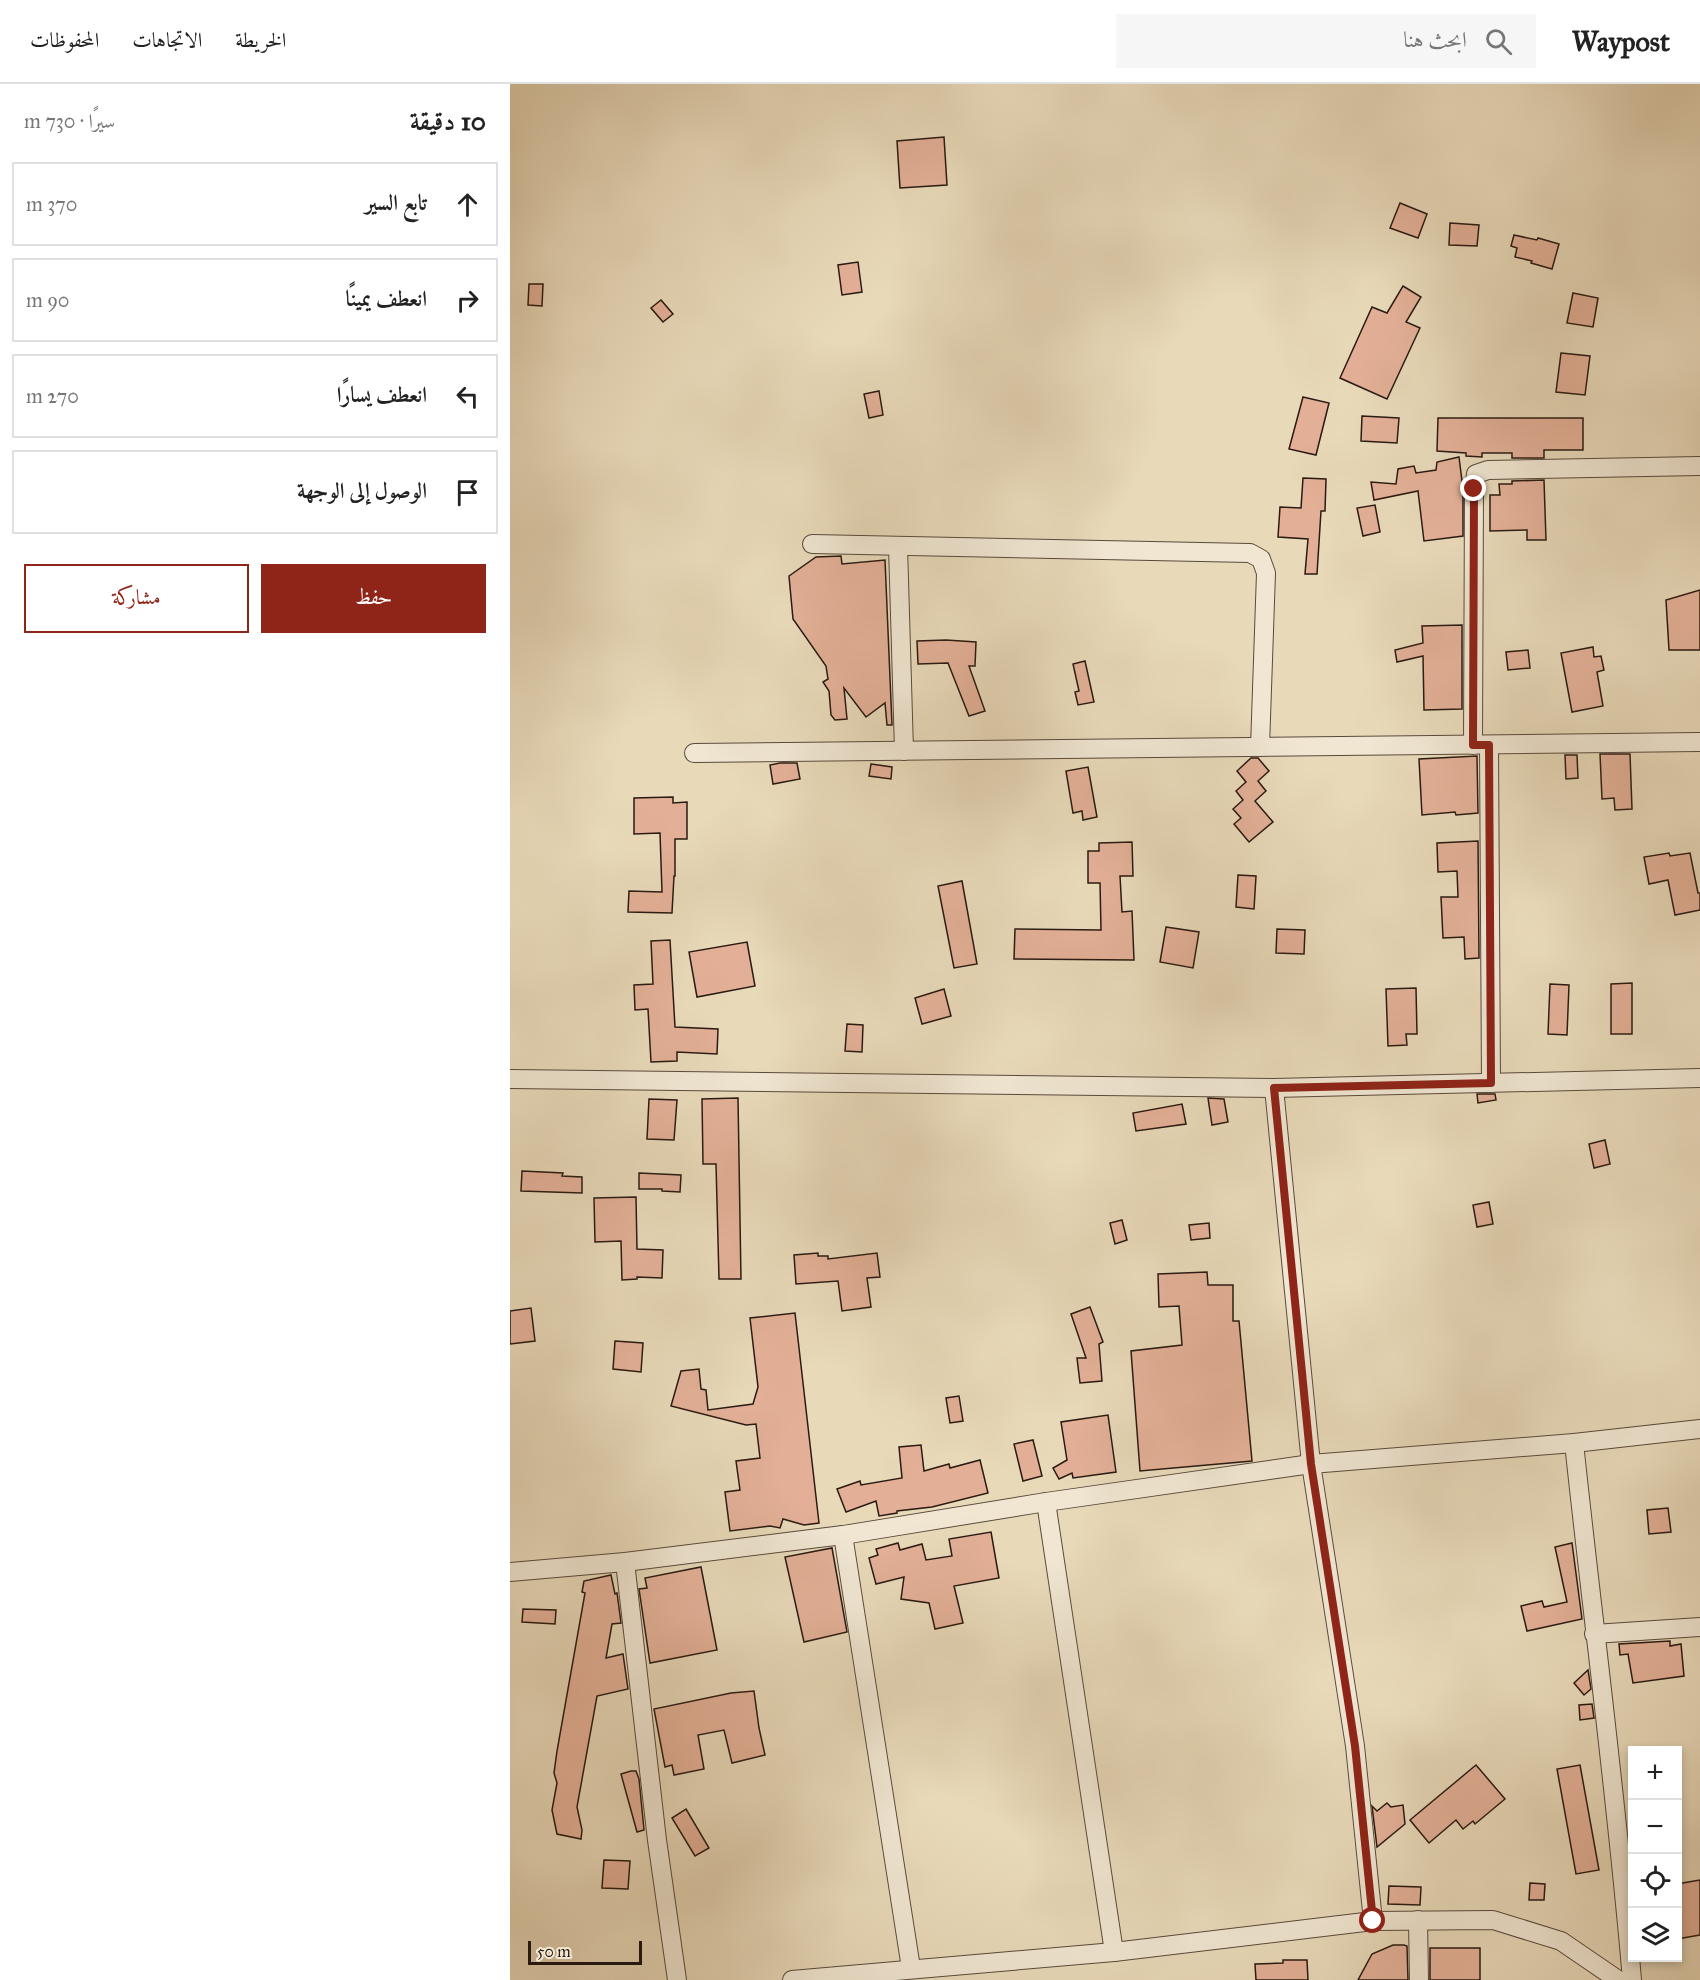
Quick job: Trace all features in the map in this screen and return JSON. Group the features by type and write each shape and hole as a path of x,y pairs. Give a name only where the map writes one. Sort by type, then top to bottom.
{"street":[{"path":"1491,1083 1474,489 1476,474 1488,470 1700,466"},
{"path":"812,544 1250,553 1261,559 1266,573 1260,747"},
{"path":"898,546 904,751"},
{"path":"694,753 1700,742"},
{"path":"510,1079 1274,1088 1700,1078"},
{"path":"1274,1088 1311,1464 1355,1746 1373,1921"},
{"path":"510,1572 625,1562 843,1535 1046,1502 1311,1464 1574,1443 1700,1429"},
{"path":"1574,1443 1594,1634 1622,1853 1632,1980"},
{"path":"1046,1502 1114,1952"},
{"path":"843,1535 911,1968"},
{"path":"625,1562 657,1840 677,1980"},
{"path":"1594,1634 1700,1627"},
{"path":"1418,1920 1419,1980"},
{"path":"792,1980 1114,1952 1373,1921 1418,1920 1493,1920 1561,1941 1618,1980"}],"building":[{"path":"944,137 947,185 900,188 897,141"},
{"path":"1400,203 1427,214 1418,238 1390,228"},
{"path":"1450,223 1479,225 1477,246 1449,245"},
{"path":"1514,235 1559,244 1552,269 1515,257 1517,248 1511,246"},
{"path":"858,262 862,292 842,295 838,265"},
{"path":"529,284 543,284 542,306 528,305"},
{"path":"1403,286 1421,297 1406,322 1420,328 1387,399 1340,378 1372,307 1387,313"},
{"path":"1573,293 1598,298 1593,327 1567,323"},
{"path":"661,300 673,314 663,322 651,308"},
{"path":"1561,353 1590,356 1585,395 1556,392"},
{"path":"879,391 883,415 869,418 864,394"},
{"path":"1303,397 1329,403 1316,455 1289,449"},
{"path":"1362,416 1399,418 1397,443 1361,441"},
{"path":"1438,418 1583,418 1583,450 1544,450 1544,458 1512,458 1512,453 1482,453 1482,457 1466,456 1466,453 1437,451"},
{"path":"1459,457 1463,489 1463,536 1424,541 1418,491 1374,500 1371,482 1396,484 1398,469 1414,466 1416,473 1436,470 1437,462"},
{"path":"1303,478 1326,479 1325,511 1321,511 1317,574 1305,574 1308,539 1278,537 1280,507 1301,508"},
{"path":"1544,480 1546,540 1527,540 1527,530 1490,531 1490,495 1500,495 1499,484 1512,484 1512,481"},
{"path":"1375,505 1380,532 1363,536 1357,508"},
{"path":"841,556 842,564 885,560 892,725 887,725 885,703 866,717 844,688 847,719 835,720 831,715 829,691 823,682 828,679 826,666 793,619 789,576 816,557"},
{"path":"1700,590 1700,650 1669,650 1666,600"},
{"path":"1462,625 1462,709 1424,710 1423,656 1397,662 1395,650 1423,643 1422,626"},
{"path":"917,641 976,642 975,666 969,666 985,711 969,716 948,663 918,664"},
{"path":"1593,647 1594,657 1601,656 1604,670 1597,672 1603,706 1572,712 1561,653"},
{"path":"1528,650 1530,668 1508,670 1506,652"},
{"path":"1085,661 1094,702 1078,705 1075,692 1079,691 1073,664"},
{"path":"1600,754 1630,754 1632,809 1615,810 1614,798 1602,799"},
{"path":"1565,755 1577,755 1578,778 1566,779"},
{"path":"1477,756 1478,813 1456,815 1455,812 1422,815 1419,759"},
{"path":"1251,758 1258,758 1269,771 1258,781 1266,791 1255,801 1273,822 1249,842 1234,824 1241,818 1233,809 1243,800 1236,791 1246,782 1237,771"},
{"path":"797,763 800,779 773,784 770,765"},
{"path":"871,764 892,767 891,779 869,776"},
{"path":"1088,767 1097,817 1083,820 1082,811 1073,813 1066,771"},
{"path":"673,797 673,803 687,802 687,839 675,839 672,913 628,912 629,891 662,892 660,833 634,834 634,798"},
{"path":"1478,841 1479,958 1465,959 1464,937 1443,938 1441,897 1458,897 1457,871 1438,872 1437,843"},
{"path":"1132,842 1133,876 1120,876 1122,912 1132,911 1134,960 1014,959 1015,929 1101,930 1100,883 1088,883 1088,851 1099,851 1099,843"},
{"path":"1669,853 1670,856 1690,853 1698,893 1700,893 1700,910 1675,915 1668,880 1649,884 1644,857"},
{"path":"1238,875 1256,876 1254,909 1236,907"},
{"path":"962,881 977,964 954,968 938,886"},
{"path":"1166,927 1199,932 1193,968 1160,962"},
{"path":"1277,929 1305,930 1304,954 1276,953"},
{"path":"670,940 675,1027 718,1029 717,1054 677,1052 677,1061 651,1062 648,1009 635,1010 634,985 653,984 651,941"},
{"path":"747,942 755,986 697,997 689,952"},
{"path":"1632,983 1632,1034 1611,1034 1611,984"},
{"path":"1550,984 1569,985 1567,1035 1548,1034"},
{"path":"1416,988 1417,1034 1406,1034 1407,1045 1388,1046 1386,989"},
{"path":"944,989 951,1016 922,1024 915,998"},
{"path":"847,1024 863,1025 862,1052 845,1051"},
{"path":"1477,1094 1495,1094 1496,1100 1478,1103"},
{"path":"738,1098 741,1279 719,1279 716,1164 703,1164 702,1099"},
{"path":"1208,1098 1224,1099 1228,1122 1212,1125"},
{"path":"649,1099 677,1100 674,1140 647,1139"},
{"path":"1182,1104 1186,1124 1136,1131 1133,1113"},
{"path":"1605,1140 1610,1164 1594,1168 1589,1144"},
{"path":"522,1171 563,1173 562,1176 582,1177 582,1193 521,1191"},
{"path":"639,1173 681,1175 680,1192 639,1189"},
{"path":"636,1197 637,1249 663,1250 662,1278 637,1277 637,1279 622,1280 621,1241 595,1242 594,1198"},
{"path":"1489,1202 1493,1224 1477,1227 1473,1205"},
{"path":"1122,1220 1127,1240 1115,1244 1110,1223"},
{"path":"1209,1223 1210,1238 1191,1240 1189,1225"},
{"path":"818,1253 818,1256 828,1256 828,1259 877,1253 880,1277 867,1278 871,1307 842,1311 838,1281 796,1284 794,1255"},
{"path":"1207,1272 1208,1285 1233,1285 1233,1321 1239,1321 1252,1461 1140,1471 1131,1351 1182,1345 1179,1306 1159,1307 1158,1274"},
{"path":"1090,1307 1103,1342 1099,1344 1102,1381 1080,1383 1077,1358 1086,1358 1071,1314"},
{"path":"531,1308 535,1341 510,1344 510,1311"},
{"path":"795,1313 819,1523 804,1525 783,1519 780,1528 770,1526 730,1531 725,1492 740,1490 736,1461 760,1458 756,1424 746,1425 671,1406 681,1371 699,1369 701,1389 706,1390 708,1410 753,1404 758,1387 750,1318"},
{"path":"615,1341 643,1343 641,1372 613,1369"},
{"path":"959,1396 963,1421 950,1423 946,1398"},
{"path":"1108,1415 1116,1472 1073,1478 1072,1473 1059,1479 1053,1468 1067,1460 1061,1422"},
{"path":"1033,1440 1042,1476 1023,1481 1014,1444"},
{"path":"921,1445 924,1471 949,1464 950,1468 980,1460 988,1493 932,1507 897,1511 897,1513 879,1516 876,1501 846,1512 837,1489 860,1481 861,1485 902,1478 899,1447"},
{"path":"1668,1508 1671,1532 1649,1534 1647,1510"},
{"path":"991,1532 999,1578 954,1586 963,1623 935,1629 929,1603 901,1599 904,1577 876,1584 869,1558 878,1555 876,1549 898,1543 900,1550 922,1544 926,1560 952,1556 949,1539"},
{"path":"1572,1543 1582,1619 1527,1631 1521,1606 1542,1601 1544,1607 1567,1602 1555,1547"},
{"path":"832,1548 847,1632 804,1642 785,1557"},
{"path":"701,1567 717,1650 650,1663 639,1589 647,1588 645,1578"},
{"path":"611,1575 615,1594 617,1593 621,1623 612,1624 606,1658 623,1654 628,1689 597,1696 577,1807 582,1830 581,1839 557,1834 552,1810 557,1783 554,1773 585,1593 582,1592 584,1581"},
{"path":"523,1609 556,1610 555,1624 522,1622"},
{"path":"1670,1641 1670,1646 1681,1644 1684,1676 1633,1683 1628,1654 1620,1655 1619,1644"},
{"path":"1588,1670 1591,1689 1584,1695 1574,1683"},
{"path":"754,1691 765,1755 732,1763 724,1730 698,1735 704,1769 674,1775 672,1765 665,1767 654,1709 731,1693"},
{"path":"1592,1704 1594,1718 1580,1720 1579,1705"},
{"path":"1476,1765 1505,1799 1475,1824 1473,1821 1463,1829 1456,1820 1429,1843 1410,1820"},
{"path":"1580,1765 1599,1870 1576,1874 1557,1769"},
{"path":"636,1771 639,1779 644,1830 637,1832 621,1774"},
{"path":"1387,1803 1391,1807 1403,1805 1405,1824 1377,1847 1372,1806 1377,1811"},
{"path":"686,1809 709,1848 695,1856 672,1818"},
{"path":"604,1860 630,1861 628,1889 602,1888"},
{"path":"1700,1880 1700,1935 1682,1938 1682,1908 1682,1883"},
{"path":"1530,1883 1545,1884 1544,1900 1529,1900"},
{"path":"1389,1886 1421,1887 1420,1905 1388,1904"},
{"path":"1393,1945 1407,1946 1408,1980 1358,1980 1372,1954"},
{"path":"1430,1948 1480,1948 1480,1980 1430,1980"},
{"path":"1283,1960 1307,1960 1308,1980 1256,1980 1255,1964 1283,1963"}],"route":[{"path":"1373,1921 1355,1746 1311,1464 1274,1088 1491,1083 1489,745 1473,745 1474,489"}]}
